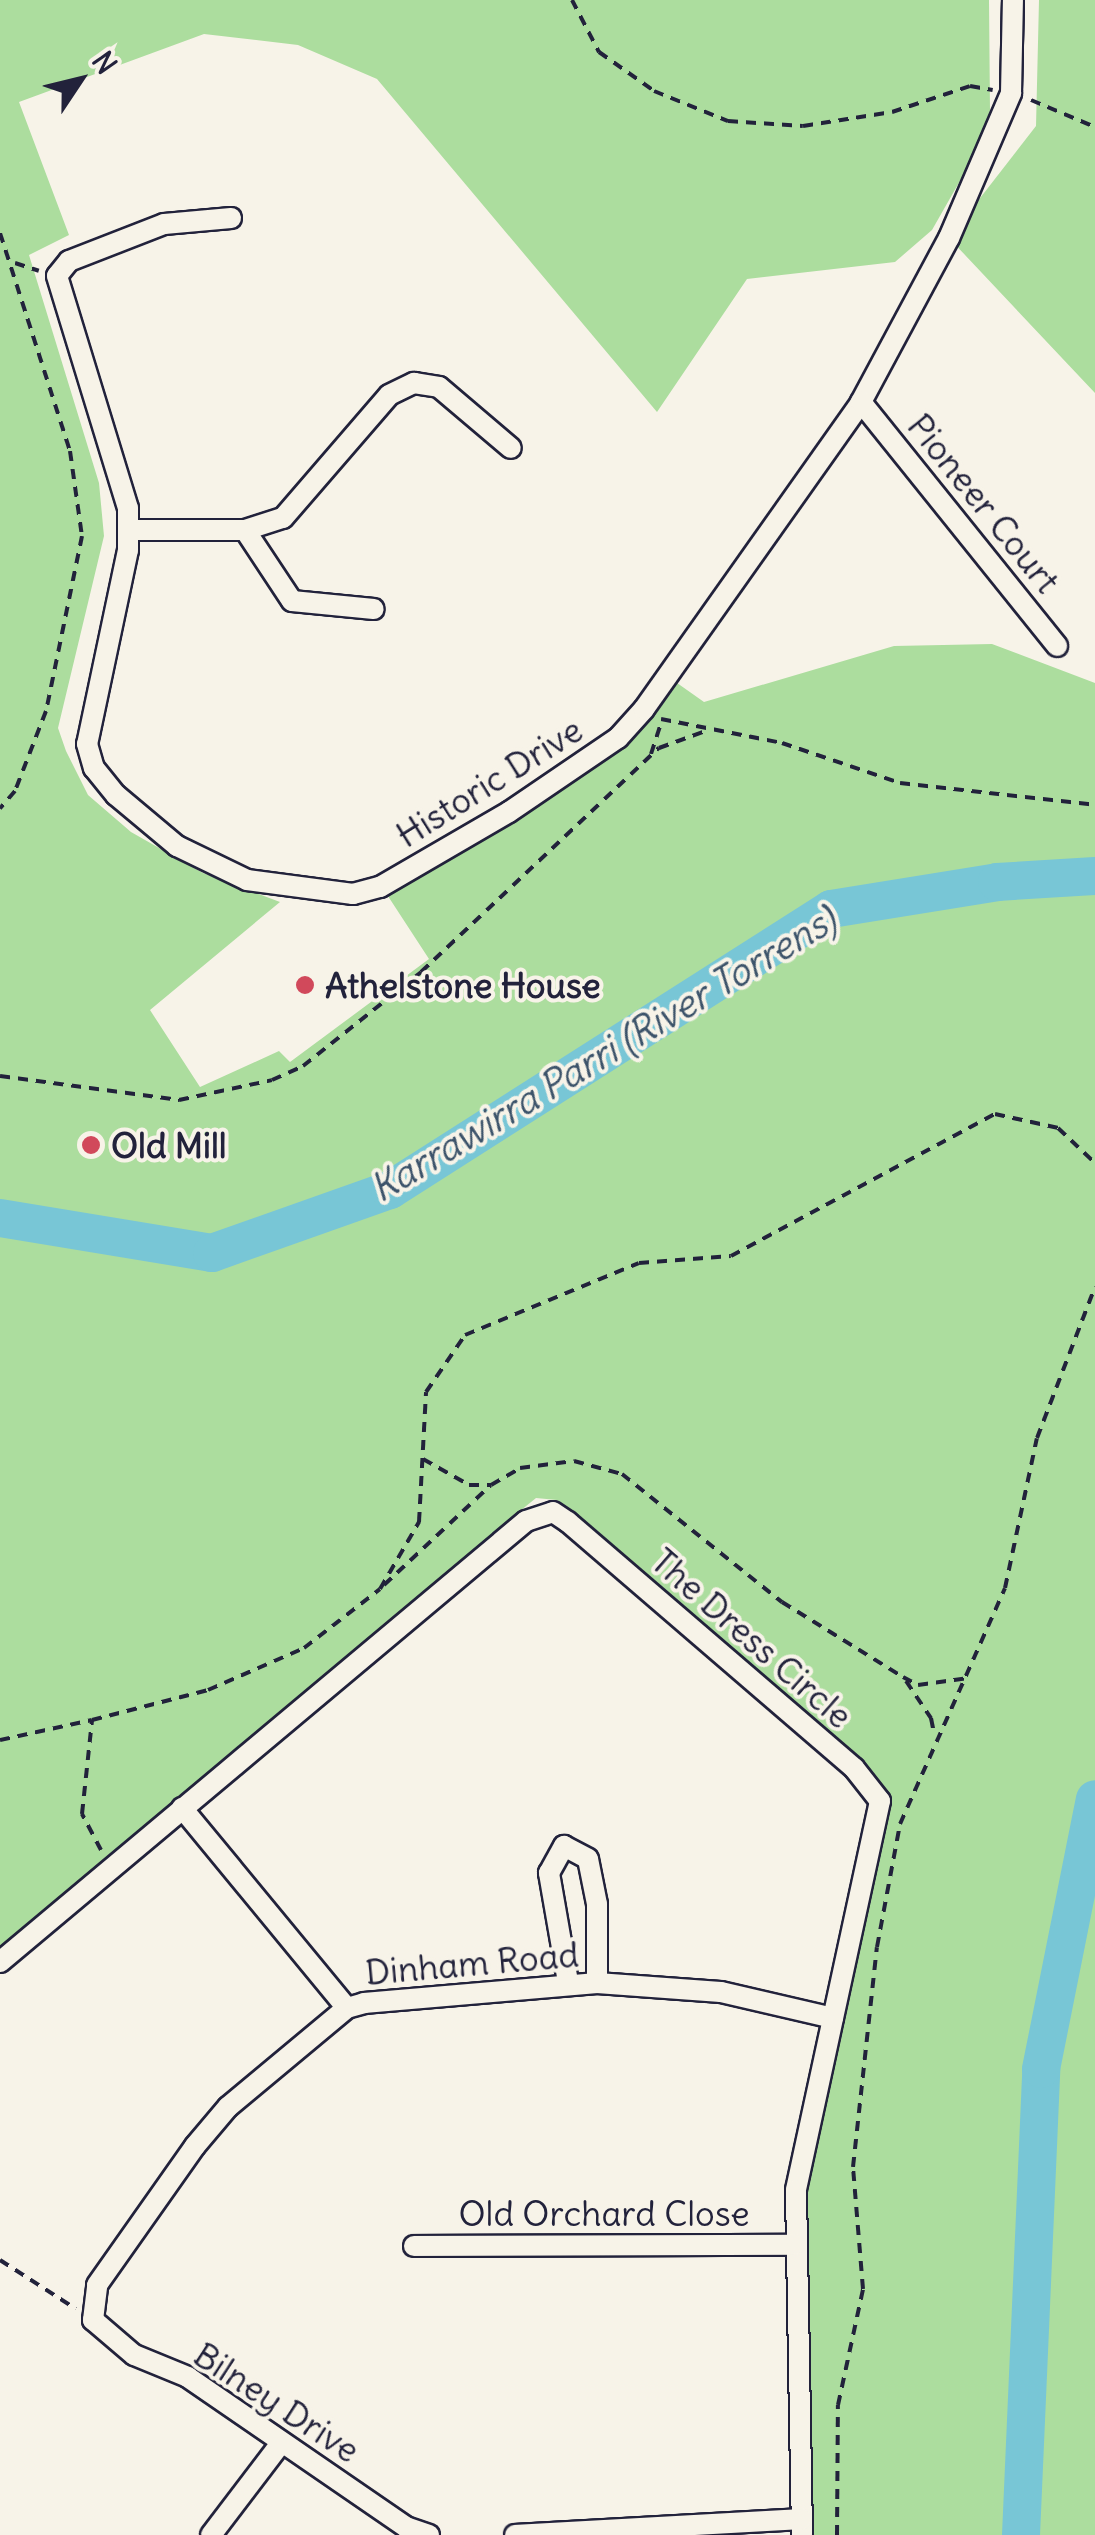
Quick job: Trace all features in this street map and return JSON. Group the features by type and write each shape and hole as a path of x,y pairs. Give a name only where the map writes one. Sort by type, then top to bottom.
{"street":[{"name":"Historic Drive","path":"231,218 164,224 69,261 58,276 122,484 129,530 86,726 94,768 116,795 176,846 247,880 321,895 380,887 564,777 653,715 861,402 949,238 1011,93 1013,0"},
{"path":"129,530 245,530 283,518 390,395 414,383 439,386 511,448"},
{"name":"Pioneer Court","path":"861,402 1057,646"},
{"path":"245,530 292,601 374,609"},
{"name":"The Dress Circle","path":"0,1962 526,1521 553,1512 854,1768 880,1801 796,2190 802,2527"},
{"path":"182,1808 346,2008"},
{"path":"568,1982 549,1873 564,1846 588,1860 597,1904 597,1983"},
{"name":"Dinham Road","path":"92,2320 97,2286 195,2146 228,2107 346,2008 568,1982 722,1992 833,2018"},
{"name":"Old Orchard Close","path":"414,2246 794,2246"},
{"name":"Bilney Drive","path":"92,2320 134,2356 188,2377 406,2527 429,2535"},
{"path":"212,2535 281,2443"},
{"path":"515,2535 802,2527"}],"path":[{"path":"572,0 599,52 654,91 728,122 803,126 892,112 970,86 1011,93 1095,127"},
{"path":"0,233 70,451 82,536 46,710 15,791 0,808"},
{"path":"651,756 653,715 704,732 782,744 900,783 1095,805"},
{"path":"0,1076 179,1100 272,1080 302,1066 420,972 651,756 678,737 704,732"},
{"path":"380,1589 418,1522 426,1392 465,1335 639,1263 731,1256 995,1114 1058,1128 1095,1162"},
{"path":"837,2535 838,2404 862,2289 853,2167 877,1947 900,1824 934,1734 969,1678 1005,1588 1037,1438 1095,1287"},
{"path":"422,1459 469,1485 492,1485"},
{"path":"0,1740 208,1690 304,1648 380,1589 492,1485 520,1468 574,1461 622,1474 782,1602 903,1677 918,1685 969,1678"},
{"path":"903,1677 932,1718 934,1734"},
{"path":"92,1720 82,1814 114,1865"},
{"path":"0,2260 92,2320"}],"green space":[{"path":"0,0 989,0 990,111 969,165 932,230 895,262 747,279 657,412 377,79 298,45 204,34 19,102 69,235 29,255 99,483 104,536 58,728 88,795 131,832 203,873 280,902 150,1010 200,1087 279,1051 290,1062 429,959 384,890 528,807 670,678 704,702 894,646 992,644 1095,683 1095,2535 807,2535 801,2192 887,1800 883,1786 557,1500 536,1498 0,1950"},
{"path":"1039,0 1095,0 1095,393 949,238 1036,126"}],"waterway":[{"name":"Karrawirra Parri (River Torrens)","path":"0,1218 212,1253 390,1190 831,909 997,882 1095,876"},
{"name":"Karrawirra Parri (River Torrens)","path":"1021,2535 1041,2069 1095,1799"}],"place":[{"name":"Athelstone House","path":"305,985"},
{"name":"Old Mill","path":"91,1145"}]}
